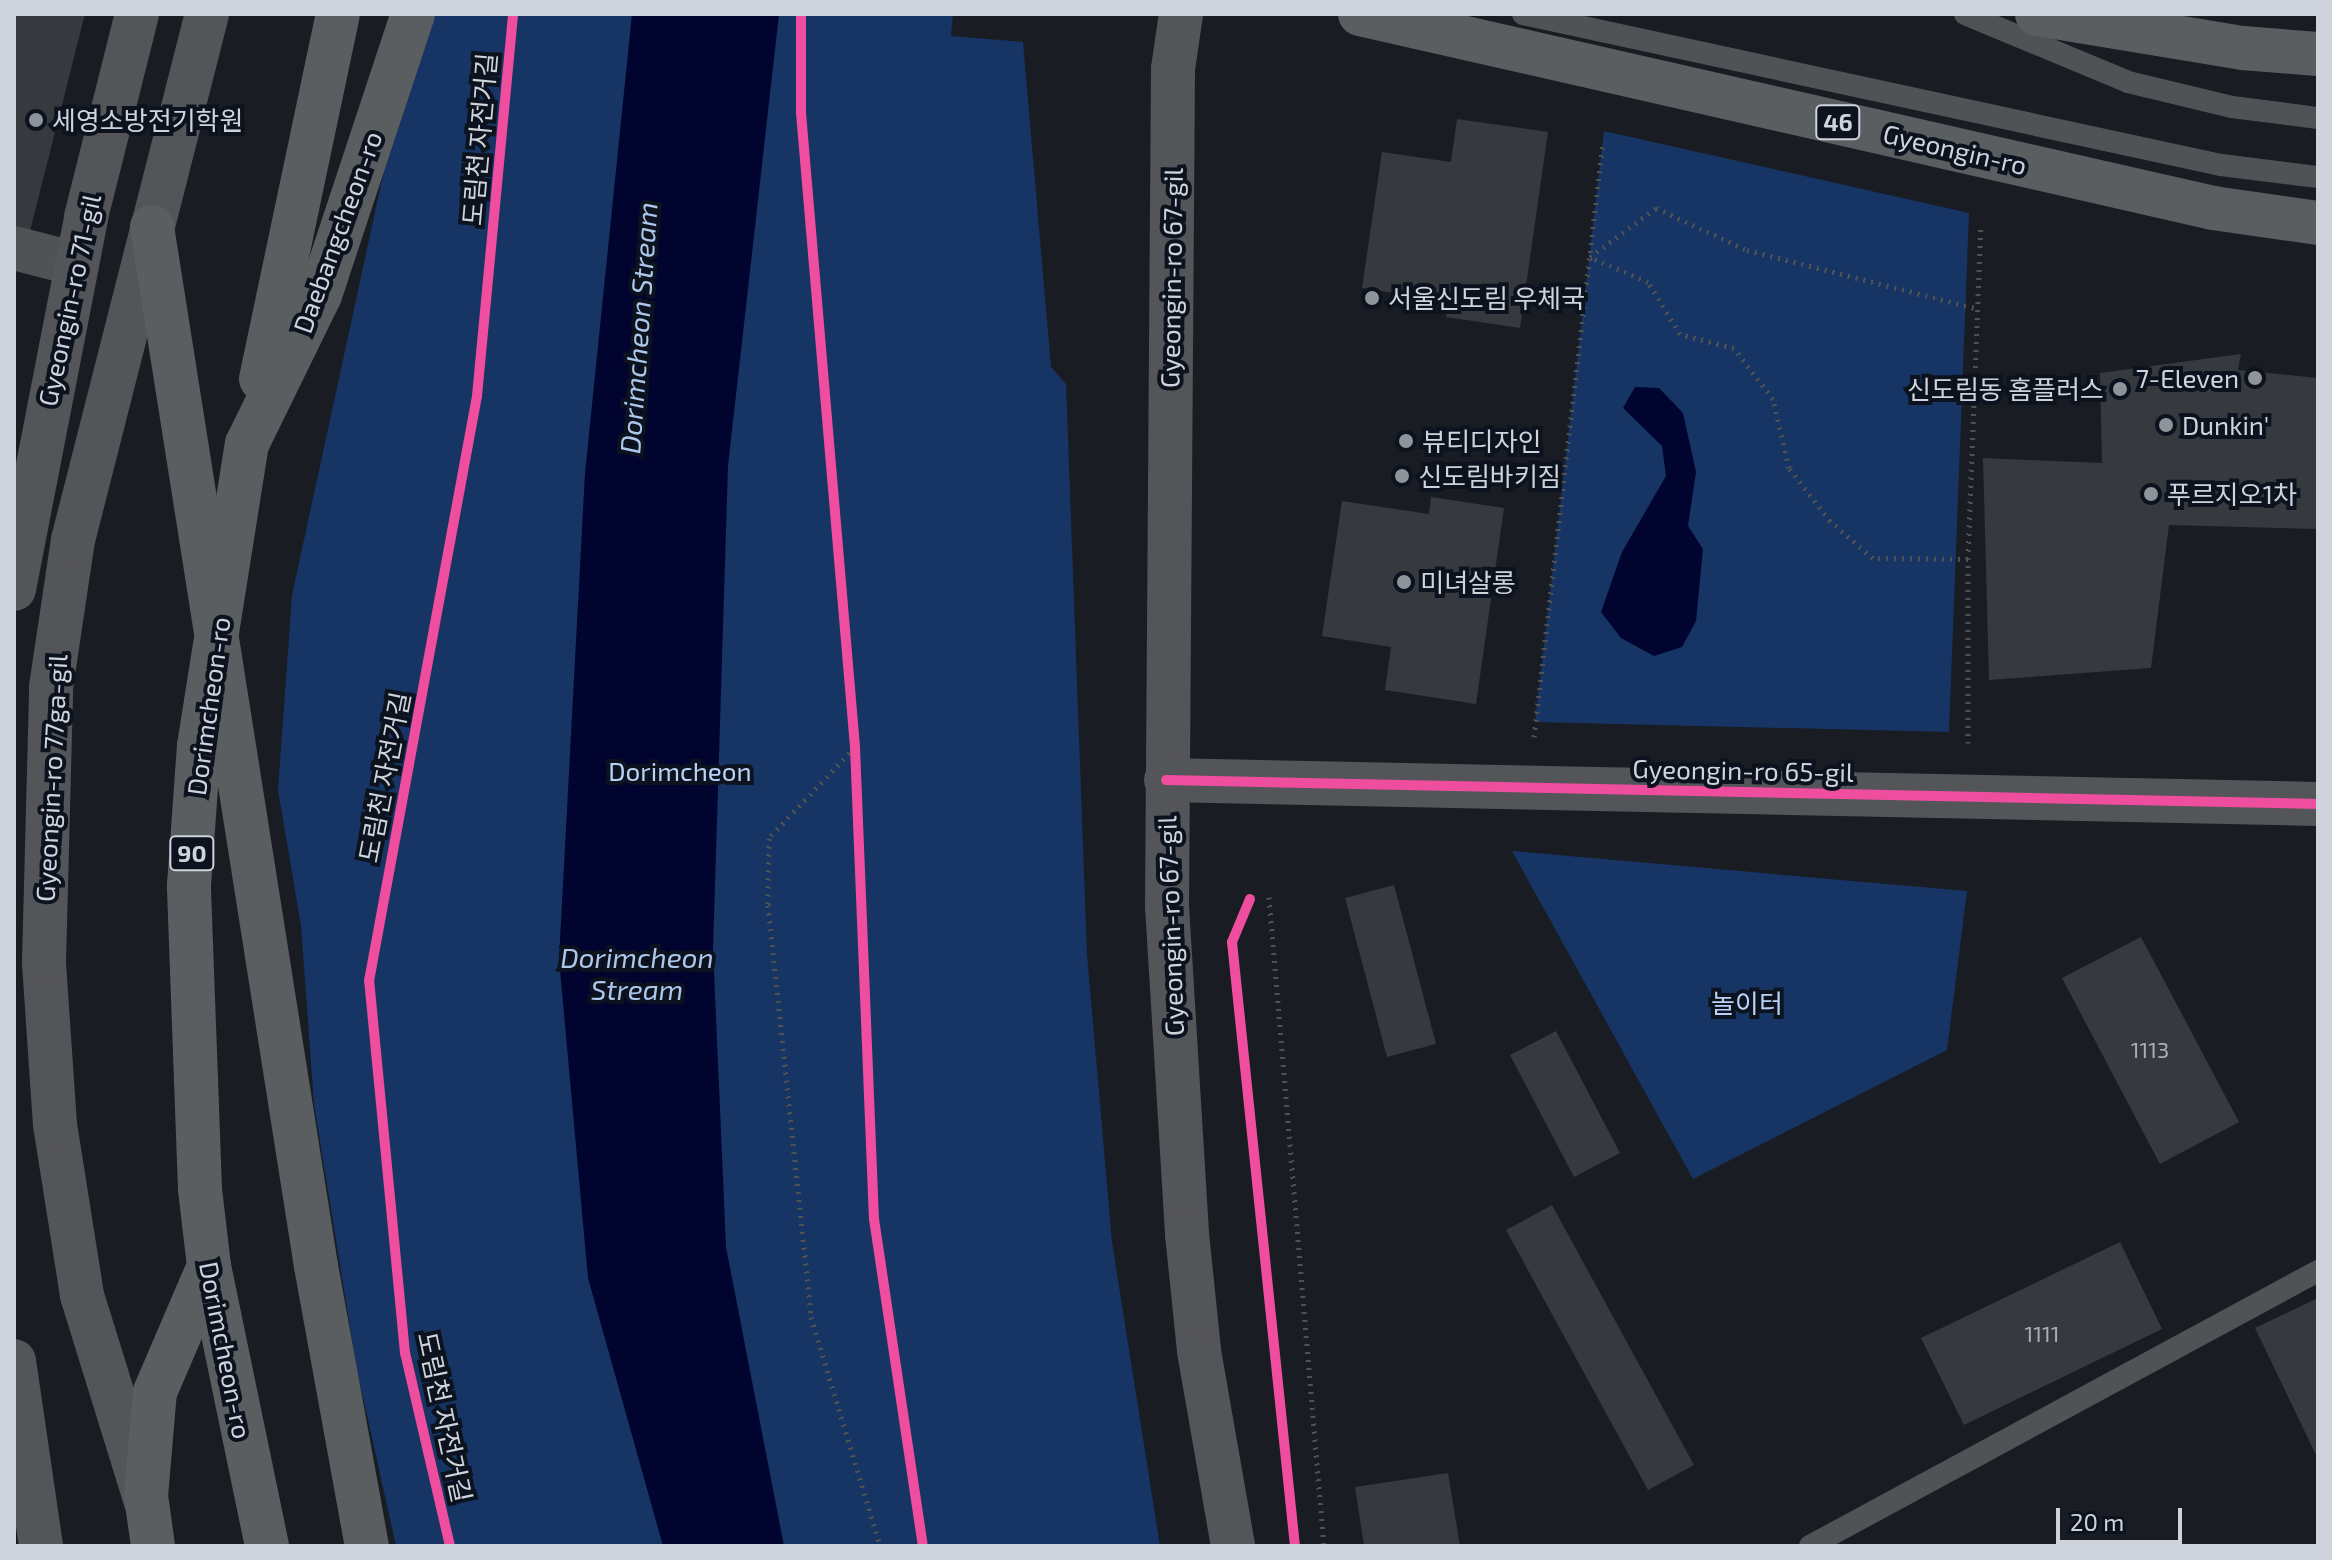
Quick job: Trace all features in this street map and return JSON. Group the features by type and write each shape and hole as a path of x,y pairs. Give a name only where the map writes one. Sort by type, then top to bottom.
{"main road":[{"name":"Dorimcheon-ro","path":"267,1546 209,1266 200,1189 189,885 199,746 247,444 338,14"},
{"name":"Daebangcheon-ro","path":"247,444 320,295 413,14"},
{"name":"Gyeongin-ro","path":"1360,14 2213,208 2318,223"},
{"path":"2037,14 2243,48 2318,54"},
{"path":"152,227 314,1251 367,1546"},
{"path":"153,1546 146,1496 155,1392 209,1266"}],"street":[{"name":"Gyeongin-ro 71-gil","path":"14,589 76,264 137,14"},
{"name":"Gyeongin-ro 77ga-gil","path":"160,1546 82,1295 55,1125 44,962 51,687 73,540 207,14"},
{"name":"Gyeongin-ro 67-gil","path":"1181,14 1173,69 1166,780 1169,937 1187,1234 1199,1351 1233,1546"},
{"path":"14,248 76,264"},
{"name":"Gyeongin-ro 65-gil","path":"1166,780 2318,804"},
{"path":"14,1361 41,1546"}],"lane":[{"path":"1523,14 2221,165 2318,177"},
{"path":"1965,14 2128,82 2232,107 2318,118"},
{"path":"1810,1546 2318,1271"}],"path":[{"path":"1534,737 1603,142"},
{"path":"1590,257 1656,208 1747,250 1978,309"},
{"path":"1968,743 1968,559 1981,228"},
{"path":"1590,257 1648,282 1680,334 1734,348 1773,399 1789,468 1830,521 1873,558 1968,559"},
{"path":"853,732 855,763"},
{"path":"855,747 769,838 768,905 811,1317 880,1546"},
{"path":"1269,897 1324,1546"}],"green space":[{"name":"Dorimcheon","path":"418,14 953,14 951,36 1023,42 1051,367 1066,384 1087,954 1112,1242 1160,1546 396,1546 357,1370 314,1104 301,926 278,790 292,595"},
{"path":"1604,131 1969,213 1949,732 1535,722"},
{"name":"놀이터","path":"1512,851 1967,891 1947,1050 1693,1179"}],"water":[{"name":"Dorimcheon Stream","path":"632,14 779,14 728,466 713,949 726,1247 784,1546 663,1546 588,1278 559,959 585,473"},
{"path":"1635,387 1659,388 1683,413 1696,472 1688,526 1703,549 1696,621 1682,647 1654,656 1621,638 1601,612 1622,552 1666,476 1662,446 1623,408"}],"building":[{"name":"세영소방전기학원","path":"14,14 85,14 30,231 14,226"},
{"path":"1457,119 1548,132 1520,328 1446,317 1448,301 1362,288 1382,152 1451,162"},
{"name":"푸르지오1차","path":"2241,354 2238,370 2318,378 2318,529 2169,525 2151,668 1989,680 1983,458 2102,463 2100,373"},
{"path":"1431,497 1504,508 1476,704 1385,690 1391,647 1322,636 1342,501 1429,514"},
{"path":"1394,885 1436,1044 1387,1057 1345,898"},
{"path":"2141,937 2239,1122 2160,1164 2062,978"},
{"path":"1556,1031 1620,1153 1574,1177 1510,1055"},
{"path":"1552,1205 1694,1465 1648,1490 1506,1230"},
{"path":"2120,1242 2162,1329 1964,1425 1921,1338"},
{"path":"2318,1298 2318,1459 2255,1328"},
{"path":"1448,1473 1460,1546 1364,1546 1355,1487"}],"cycle path":[{"name":"도림천 자전거길","path":"450,1546 405,1353 369,981 477,396 513,14"},
{"path":"801,14 801,113 855,747 874,1219 923,1546"},
{"path":"1166,780 2318,804"},
{"path":"1250,899 1232,942 1295,1546"}],"place":[{"name":"세영소방전기학원","path":"36,120"},
{"name":"서울신도림 우체국","path":"1372,298"},
{"name":"7-Eleven","path":"2255,378"},
{"name":"신도림동 홈플러스","path":"2120,389"},
{"name":"Dunkin'","path":"2166,425"},
{"name":"뷰티디자인","path":"1406,441"},
{"name":"신도림바키짐","path":"1402,476"},
{"name":"푸르지오1차","path":"2151,494"},
{"name":"미녀살롱","path":"1404,582"}]}
